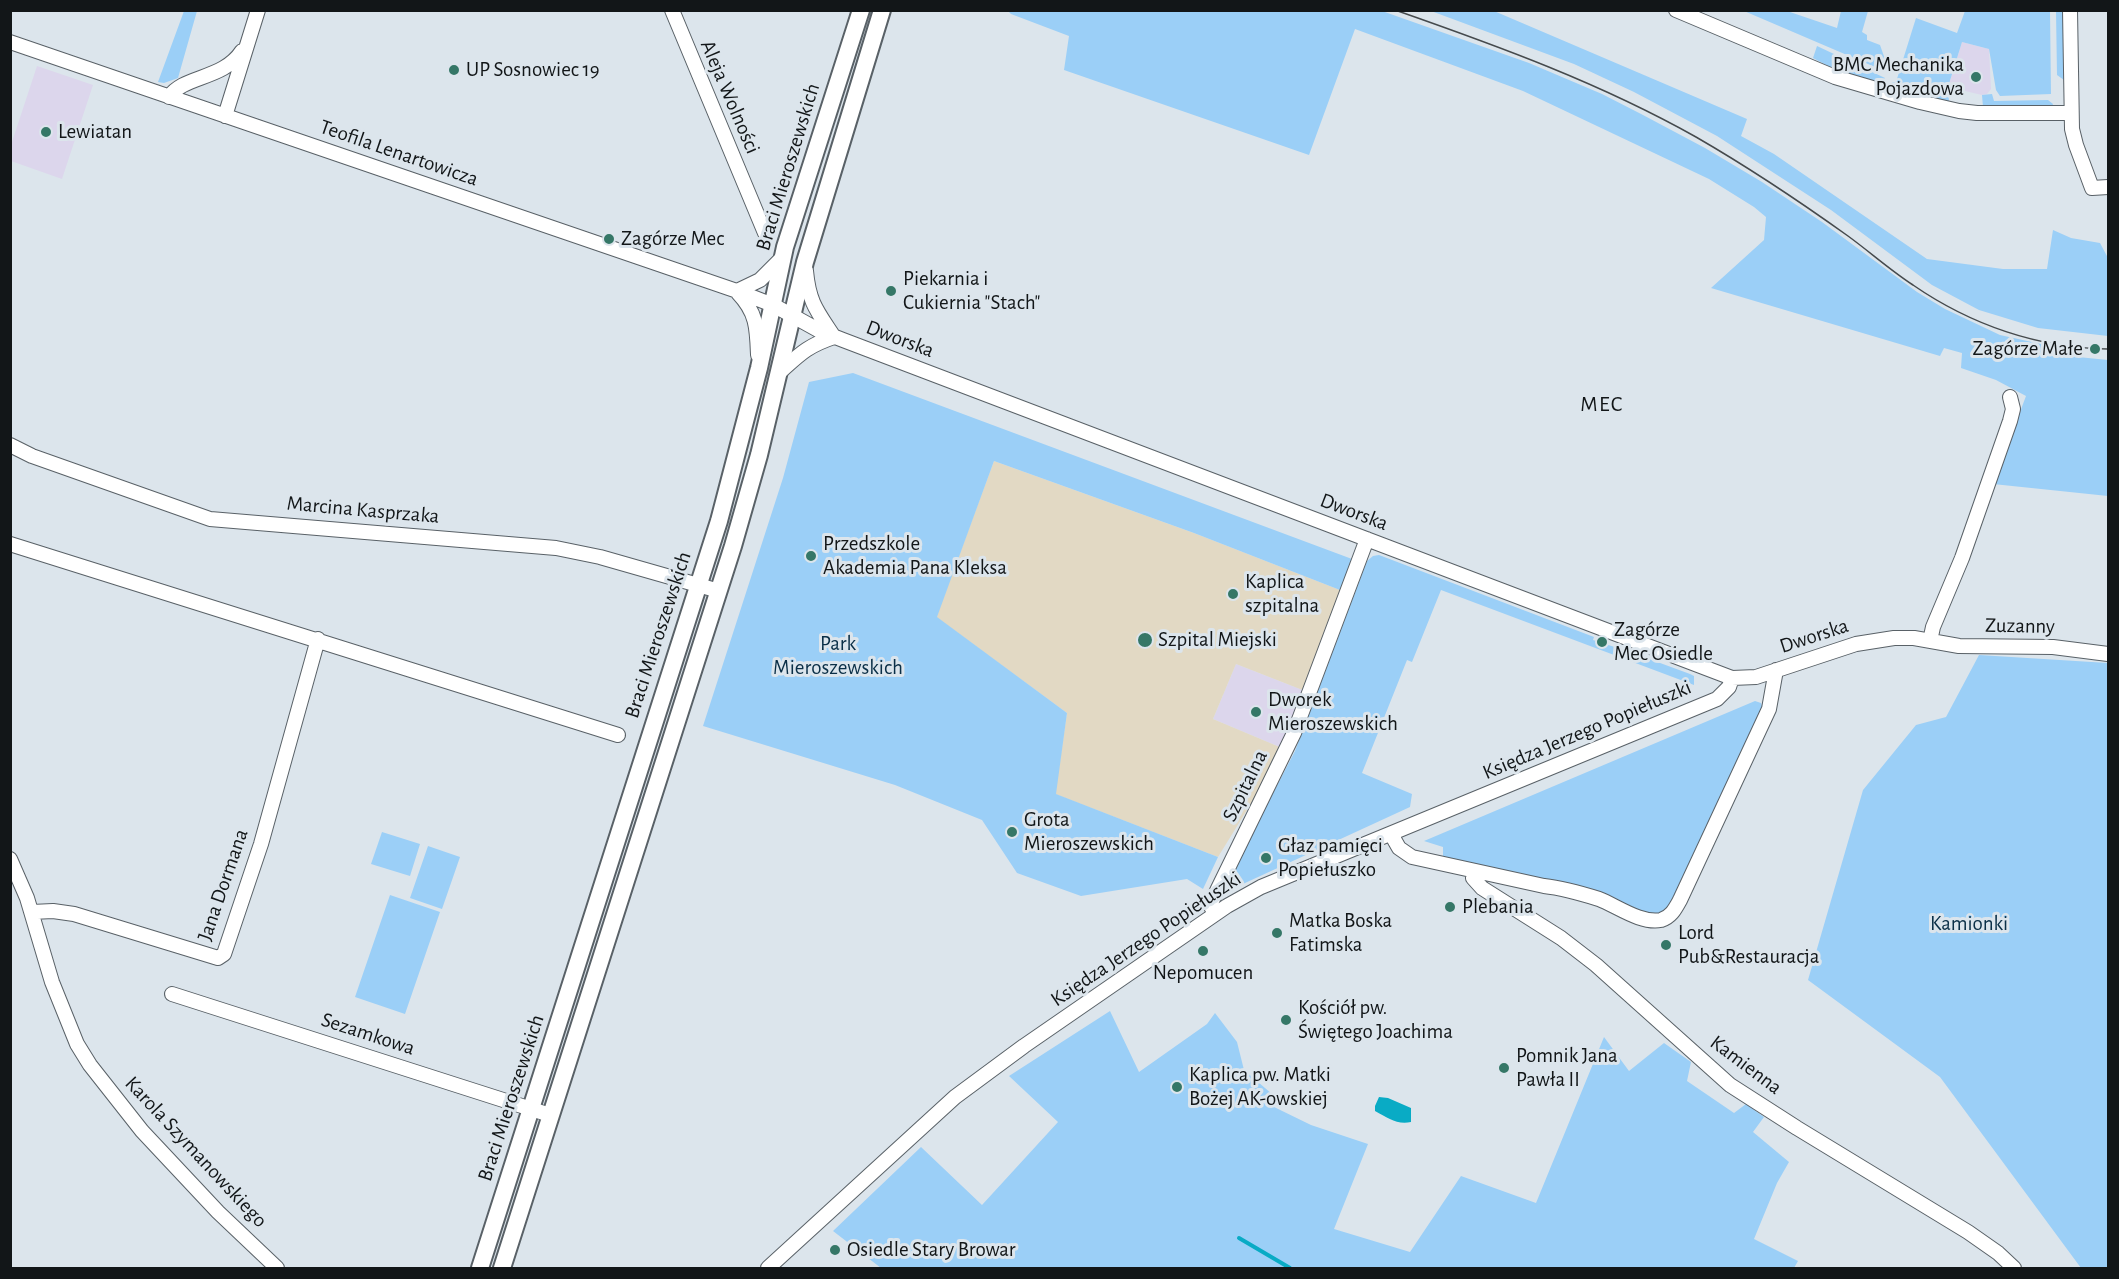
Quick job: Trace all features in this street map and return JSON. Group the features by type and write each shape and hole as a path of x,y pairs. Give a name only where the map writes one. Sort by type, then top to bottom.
{"main road":[{"name":"Braci Mieroszewskich","path":"480,1269 719,521 759,368 783,257 861,10"},
{"name":"Braci Mieroszewskich","path":"502,1269 719,591 780,372 805,262 882,10"}],"street":[{"path":"225,116 258,10"},
{"name":"Aleja Wolności","path":"672,10 765,233"},
{"path":"1676,10 1835,77 1920,102 1977,113 2071,113"},
{"path":"2070,10 2072,129 2092,188 2109,187"},
{"path":"169,97 177,89 228,66 239,56 249,40"},
{"name":"Teofila Lenartowicza","path":"10,42 773,304"},
{"path":"759,368 756,321 749,304 737,291 760,280 783,257"},
{"path":"780,372 802,351 818,342 834,337 813,305 808,289 805,262"},
{"name":"Dworska","path":"773,304 834,337 1732,678 1756,677 1856,644 1894,638 1930,641"},
{"path":"1930,641 1933,627 1962,558 2010,421 2013,409 2010,397"},
{"name":"Marcina Kasprzaka","path":"10,445 32,456 210,519 556,548 600,557 719,591"},
{"name":"Szpitalna","path":"1215,913 1210,905 1294,733 1367,539"},
{"path":"10,544 618,735"},
{"name":"Jana Dormana","path":"32,912 53,911 74,914 218,958 224,954 261,844 318,639"},
{"name":"Zuzanny","path":"1930,641 1959,646 2053,647 2109,654"},
{"path":"1391,834 1399,848 1412,857 1564,888 1652,920 1668,916 1680,900 1769,709 1776,670"},
{"name":"Księdza Jerzego Popiełuszki","path":"768,1269 955,1097 1215,913 1261,887 1717,699 1729,687 1732,678"},
{"name":"Karola Szymanowskiego","path":"10,859 22,883 32,912 52,982 77,1044 90,1065 142,1131 218,1212 277,1269"},
{"name":"Kamienna","path":"1475,871 1473,878 1482,888 1561,938 1587,958 1730,1085 1968,1232 1998,1253 2014,1269"},
{"name":"Sezamkowa","path":"172,994 550,1115"}],"shaded area":[{"path":"1962,42 1989,49 1991,89 1987,94 1982,95 1948,87"},
{"path":"37,66 93,85 62,179 11,161 11,145"},
{"name":"Szpital Miejski","path":"994,461 1194,533 1340,590 1305,691 1236,664 1213,719 1282,748 1276,763 1218,857 1055,794 1067,713 936,617"},
{"path":"1236,664 1305,691 1282,748 1213,719"},
{"path":"1379,1097 1388,1098 1411,1108 1411,1122 1397,1122 1375,1111"}],"green space":[{"path":"184,11 197,11 178,78 164,83 158,82"},
{"path":"1008,11 1382,11 1529,63 1602,94 1705,148 1762,182 1822,222 1917,292 1945,309 2000,335 2059,348 2058,355 2108,360 2108,496 1993,484 2026,396 1996,380 1961,368 1962,353 1944,348 1940,356 1711,288 1764,240 1766,217 1709,179 1523,91 1355,29 1309,155 1064,70 1069,36"},
{"path":"1431,11 1494,11 1747,119 1741,136 1774,154 1927,259 2003,269 2047,269 2053,230 2071,238 2100,243 2108,258 2108,336 2038,328 1979,310 1932,285 1831,210 1717,136 1634,92 1574,64"},
{"path":"1744,11 1787,11 1837,28 1841,11 1868,11 1862,32 1867,35 1867,40 1880,45 1886,62 1882,70"},
{"path":"1965,11 2050,11 2051,94 2000,96 1996,90 1989,49 1962,42 1948,87 1949,102 1896,90 1892,82 1896,82 1916,18 1957,33"},
{"path":"2056,11 2063,11 2064,80 2057,75"},
{"path":"1817,46 1885,78 1882,83 1875,84 1847,75 1813,58"},
{"path":"1992,94 1994,101 2048,100 2053,104 2052,107 1983,107 1982,95"},
{"name":"Park Mieroszewskich","path":"853,373 1352,559 1340,590 1194,533 994,461 937,617 1067,713 1056,794 1218,857 1203,889 1187,879 1081,896 1017,873 982,820 895,785 703,726 783,478 809,382"},
{"path":"1379,555 1594,637 1593,640 1690,674 1694,676 1694,685 1441,590 1412,662 1407,660 1362,773 1412,794 1410,807 1232,889 1227,888 1226,884 1295,751 1367,561"},
{"name":"Kamionki","path":"1979,655 2108,663 2108,1268 2081,1268 1940,1077 1808,980 1863,790 1916,725 1946,717"},
{"path":"1755,701 1761,703 1763,709 1673,902 1666,910 1656,914 1645,912 1606,897 1443,859 1443,847 1424,841"},
{"path":"382,832 420,844 410,876 371,864"},
{"path":"428,846 460,857 442,909 410,898"},
{"path":"390,895 440,912 405,1014 355,997"},
{"path":"1110,1011 1139,1072 1207,1024 1215,1013 1237,1042 1244,1070 1272,1094 1272,1106 1311,1125 1368,1144 1334,1229 1410,1252 1461,1176 1536,1203 1604,1037 1629,1071 1664,1043 1691,1062 1687,1081 1734,1113 1746,1104 1764,1117 1753,1132 1789,1162 1777,1183 1754,1239 1798,1261 1794,1268 881,1268 833,1231 921,1147 982,1205 1058,1122 1009,1076"}],"waterway":[{"path":"1239,1238 1290,1268"}],"tram line":[{"path":"1395,10 1472,37 1586,83 1623,99 1696,137 1811,210 1905,279 1958,312 2006,332 2031,339 2082,348 2108,349"}],"place":[{"name":"UP Sosnowiec 19","path":"454,70"},
{"name":"BMC Mechanika Pojazdowa","path":"1976,77"},
{"name":"Lewiatan","path":"46,132"},
{"name":"Zagórze Mec","path":"609,239"},
{"name":"Piekarnia i Cukiernia \"Stach\"","path":"891,291"},
{"name":"Zagórze Małe","path":"2095,349"},
{"name":"Przedszkole Akademia Pana Kleksa","path":"811,556"},
{"name":"Kaplica szpitalna","path":"1233,594"},
{"name":"Szpital Miejski","path":"1145,640"},
{"name":"Zagórze Mec Osiedle","path":"1602,642"},
{"name":"Dworek Mieroszewskich","path":"1256,712"},
{"name":"Grota Mieroszewskich","path":"1012,832"},
{"name":"Głaz pamięci Popiełuszko","path":"1266,858"},
{"name":"Plebania","path":"1450,907"},
{"name":"Matka Boska Fatimska","path":"1277,933"},
{"name":"Lord Pub&Restauracja","path":"1666,945"},
{"name":"Nepomucen","path":"1203,951"},
{"name":"Kościół pw. Świętego Joachima","path":"1286,1020"},
{"name":"Pomnik Jana Pawła II","path":"1504,1068"},
{"name":"Kaplica pw. Matki Bożej AK-owskiej","path":"1177,1087"},
{"name":"Osiedle Stary Browar","path":"835,1250"}],"district":[{"name":"MEC","path":"1602,404"}]}
